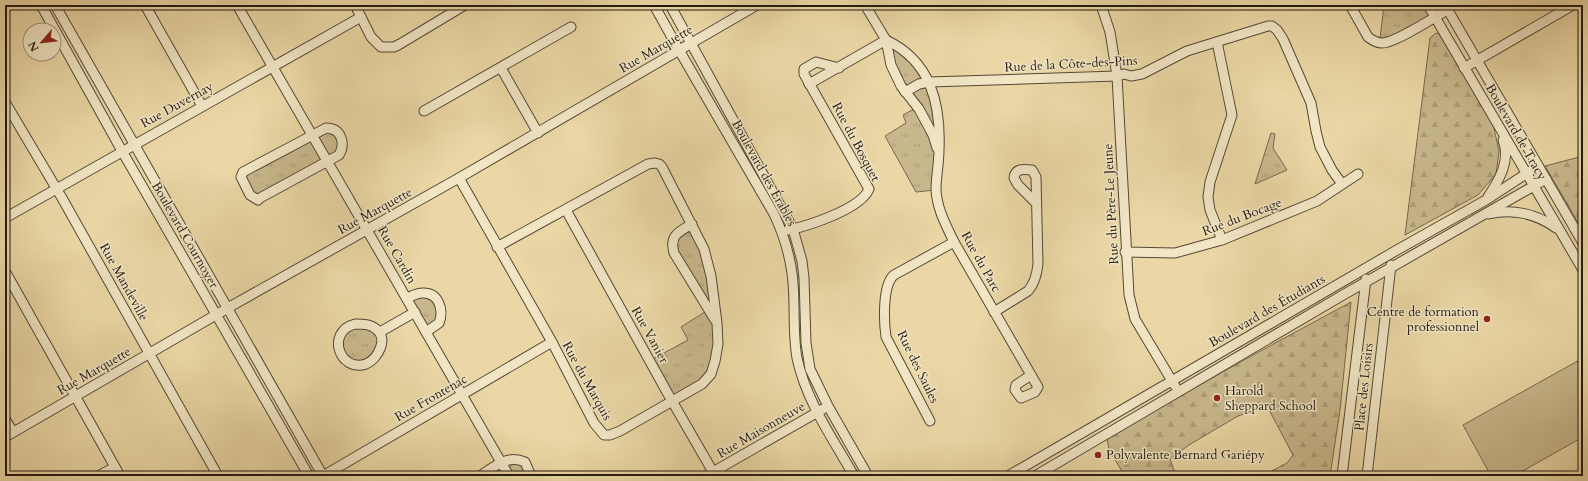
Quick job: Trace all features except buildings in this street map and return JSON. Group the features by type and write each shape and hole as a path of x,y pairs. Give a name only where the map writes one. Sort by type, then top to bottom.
{"street":[{"name":"Boulevard Cournoyer","path":"41,5 122,151 309,476"},
{"name":"Boulevard Cournoyer","path":"55,5 323,476"},
{"path":"145,5 202,106"},
{"name":"Rue Cardin","path":"238,5 311,135 368,230 509,476"},
{"path":"355,5 371,37 381,47 387,48 400,44 465,5"},
{"name":"Boulevard des Érables","path":"654,5 782,230 789,253 792,274 797,359 804,382 818,412 854,476"},
{"name":"Boulevard des Érables","path":"670,5 692,42 793,229 802,261 804,278 808,363 828,406 868,476"},
{"name":"Rue Marquette","path":"9,434 460,178 757,5"},
{"name":"Rue du Parc","path":"865,5 886,40 891,65 905,92 919,109 939,153"},
{"name":"Rue du Père-Le Jeune","path":"1101,5 1110,32 1117,76 1129,295 1135,319 1178,391"},
{"path":"1350,5 1368,37 1379,43 1384,43 1396,38 1435,17 1446,7"},
{"name":"Boulevard de Tracy","path":"1428,5 1583,270"},
{"path":"1464,68 1573,5"},
{"name":"Boulevard de Tracy","path":"1446,7 1583,243"},
{"name":"Rue Duvernay","path":"5,218 361,17"},
{"name":"Rue de la Côte-des-Pins","path":"905,92 918,84 929,82 1117,76 1124,74 1131,76 1142,74 1181,53 1272,26 1277,30 1283,39 1311,102 1320,147 1332,170 1342,184"},
{"path":"424,111 571,27"},
{"path":"809,84 886,40"},
{"name":"Rue du Parc","path":"886,40 898,45 917,63 929,82 937,105 940,134 937,195 943,218 954,242 1031,375"},
{"path":"1217,42 1232,115 1210,182 1208,197 1210,210 1222,240"},
{"name":"Rue du Bosquet","path":"782,230 793,229 811,224 837,214 867,194 869,189 804,74 804,69 811,64 819,63 839,68"},
{"path":"501,68 538,133"},
{"name":"Rue Mandeville","path":"5,102 57,188 218,476"},
{"path":"326,128 334,129 341,136 343,143 341,153 260,198 255,199 250,195 241,177 243,172 311,135 326,128"},
{"path":"1486,200 1498,181 1505,163 1505,144 1500,130"},
{"name":"Rue du Marquis","path":"460,178 497,247 552,342 594,423 604,435 610,435 620,431 702,384 711,374 716,361 718,344 717,323 709,262 692,224 662,167 656,162 648,164 497,247"},
{"name":"Boulevard des Étudiants","path":"1008,476 1391,253 1486,200 1538,166"},
{"name":"Rue du Bocage","path":"1126,252 1175,253 1222,240 1317,201 1358,174"},
{"name":"Boulevard des Étudiants","path":"1035,476 1178,391 1546,178"},
{"path":"994,312 1023,295 1031,287 1036,277 1038,264 1036,203"},
{"name":"Rue Vanier","path":"566,210 672,401 710,474"},
{"path":"1480,217 1503,212 1521,212 1546,221 1559,230"},
{"name":"Rue du Marquis","path":"692,224 676,233 673,237 674,253 717,323"},
{"name":"Rue des Saules","path":"930,421 886,337 886,291 888,282 894,276 954,242"},
{"name":"Place des Loisirs","path":"1367,476 1391,253"},
{"name":"Place des Loisirs","path":"1342,476 1368,267"},
{"path":"5,271 120,476"},
{"name":"Rue Cardin","path":"407,298 415,294 424,293 435,297 438,300 441,314 439,323 426,332"},
{"path":"380,332 415,312"},
{"path":"355,324 368,325 380,332 382,342 378,353 366,363 361,365 345,360 341,354 338,341 340,336 348,327 355,324"},
{"name":"Rue Frontenac","path":"323,476 552,342"},
{"name":"Rue Maisonneuve","path":"710,474 828,406"},
{"path":"5,419 9,434"},
{"path":"480,476 513,458 524,462 532,476"},
{"path":"98,476 115,467"}],"green space":[{"path":"1384,5 1425,5 1431,16 1386,40 1380,39"},
{"path":"1436,33 1440,34 1493,124 1499,151 1496,174 1478,195 1405,235 1430,38"},
{"path":"890,48 896,48 916,66 933,98 938,144 904,86"},
{"path":"916,108 938,153 935,190 916,192 885,136 906,123 903,115"},
{"path":"322,127 341,136 335,158 253,197 243,173"},
{"path":"1271,133 1275,134 1273,148 1287,170 1255,184"},
{"path":"1583,156 1583,231 1545,166"},
{"path":"679,232 696,232 717,304 711,373 674,399 651,360 688,340 681,327 708,310 675,253"},
{"path":"425,294 437,301 440,318 426,332 407,298"},
{"path":"1351,302 1340,410 1330,476 1262,476 1287,463 1293,455 1267,406 1238,416 1189,445 1170,459 1176,476 1125,476 1109,450 1107,438 1242,361"},
{"path":"352,325 380,332 380,347 363,361 354,360 348,357 340,344"},
{"path":"1583,358 1583,437 1514,476 1491,476 1463,425"},
{"path":"522,460 531,476 481,476 504,463"}],"place":[{"name":"Centre de formation professionnel","path":"1487,319"},
{"name":"Harold Sheppard School","path":"1217,398"},
{"name":"Polyvalente Bernard Gariépy","path":"1098,455"}]}
